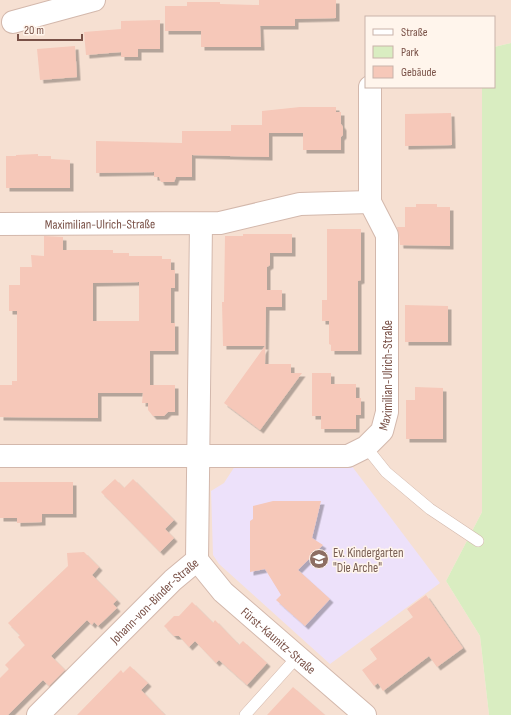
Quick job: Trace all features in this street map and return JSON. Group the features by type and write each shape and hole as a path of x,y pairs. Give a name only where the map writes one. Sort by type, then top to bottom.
{"street":[{"path":"13,22 94,0"},
{"name":"Maximilian-Ulrich-Straße","path":"0,456 348,456 366,447 382,431 387,412 387,235 370,202 370,88"},
{"name":"Maximilian-Ulrich-Straße","path":"0,224 220,223 300,204 370,202"},
{"path":"198,456 201,224"},
{"name":"Johann-von-Binder-Straße","path":"38,715 173,580 197,560 198,456"},
{"name":"Fürst-Kaunitz-Straße","path":"197,560 223,592 365,715"}],"lane":[{"path":"366,447 386,472 430,509 478,541"},
{"path":"245,715 298,656"}],"shaded area":[{"path":"0,0 511,0 511,43 495,47 495,16 365,16 365,88 482,88 482,512 446,581 480,636 489,715 0,715"},
{"name":"Ev. Kindergarten \"Die Arche\"","path":"351,465 440,583 330,664 219,564 213,555 211,491 224,483 235,466"}],"green space":[{"path":"511,43 511,715 489,715 480,636 446,581 482,512 482,88 495,88 495,47"}],"building":[{"path":"259,0 336,0 336,18 295,19 295,26 260,26 261,47 201,47 201,31 165,31 165,6 187,6 187,2 220,2 220,4 259,5"},
{"path":"160,20 160,49 138,49 138,57 121,57 121,52 86,55 84,32 121,29 121,21"},
{"path":"75,46 77,77 40,80 37,49"},
{"path":"300,107 336,107 336,112 341,112 343,135 341,137 341,150 303,150 303,133 269,133 269,157 192,155 192,177 176,177 174,182 161,182 159,177 154,177 154,172 96,173 96,141 182,143 182,131 231,131 231,125 262,125 262,111"},
{"path":"451,113 452,145 405,146 405,114"},
{"path":"38,154 38,156 51,156 51,159 70,160 70,188 6,188 6,156"},
{"path":"416,204 437,204 437,207 450,207 450,246 400,245 397,227 405,227 405,207 416,207"},
{"path":"327,229 361,229 361,280 358,281 358,351 331,351 331,345 329,344 329,321 322,321 322,300 327,300"},
{"path":"243,234 292,234 292,253 270,253 270,265 267,267 267,290 282,290 282,307 266,307 265,364 291,364 291,373 302,373 260,430 224,403 265,346 223,346 222,302 224,302 225,236 243,236"},
{"path":"44,236 63,237 63,250 113,250 113,253 129,253 129,256 162,256 162,259 171,259 171,270 175,270 175,288 171,288 171,323 175,323 175,351 150,351 150,385 175,385 175,412 168,412 164,416 153,416 148,410 148,403 142,403 143,393 98,393 98,418 0,417 0,385 12,385 12,381 17,381 17,311 9,311 9,285 20,285 20,267 32,267 31,255 44,256","holes":["139,282 139,321 93,321 93,283"]},
{"path":"405,305 448,306 448,342 405,342"},
{"path":"312,373 331,373 331,384 356,384 356,398 361,398 361,415 356,415 356,429 321,429 321,416 312,416"},
{"path":"415,387 443,388 443,439 406,439 406,400 415,400"},
{"path":"115,479 124,488 133,479 174,520 165,529 174,538 160,552 101,492"},
{"path":"0,482 73,482 73,514 42,514 42,522 17,523 17,518 0,518"},
{"path":"273,501 321,501 312,538 323,545 298,570 330,599 305,626 276,600 281,595 265,569 250,572 250,521 253,519 253,506"},
{"path":"84,552 99,567 92,575 117,600 113,604 117,608 98,626 94,622 92,625 87,620 51,656 65,670 49,686 43,680 8,715 0,715 0,678 9,669 5,665 25,645 18,637 20,635 8,623 68,566 67,553"},
{"path":"426,595 463,648 437,667 429,656 383,691 378,683 374,686 362,670 377,659 370,649 413,617 407,609"},
{"path":"192,602 213,623 215,620 239,645 243,641 267,663 247,685 219,660 216,663 195,641 189,647 179,636 174,636 164,626 174,616 179,616"},
{"path":"130,666 148,683 141,690 165,715 77,715 121,670 123,673"},
{"path":"293,687 325,715 267,715"}],"place":[{"name":"Ev. Kindergarten \"Die Arche\"","path":"319,559"}]}
